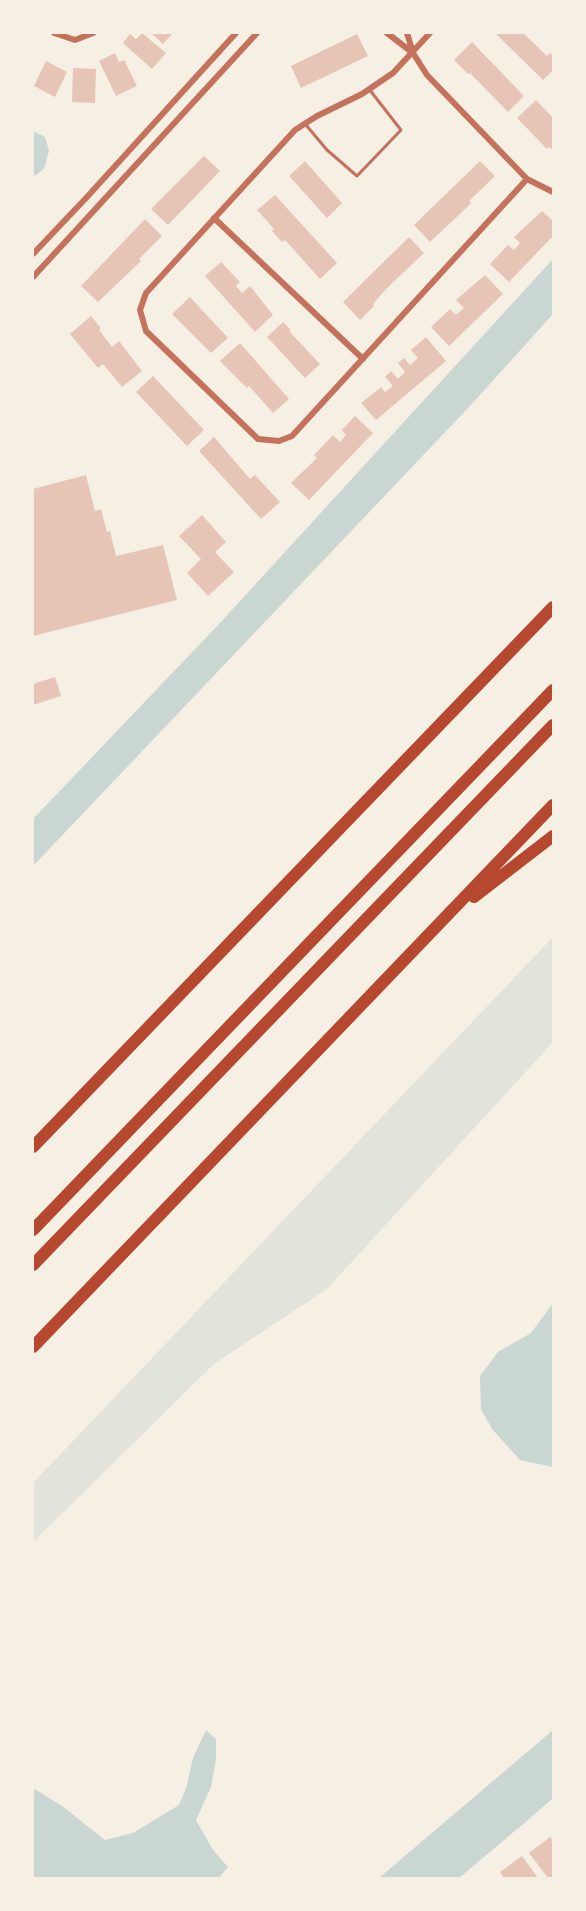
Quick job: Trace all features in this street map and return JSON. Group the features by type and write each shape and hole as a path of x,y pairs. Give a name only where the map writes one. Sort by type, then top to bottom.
{"highway":[{"path":"33,1148 553,607"},
{"path":"33,1230 553,690"},
{"path":"33,1265 553,725"},
{"path":"33,1347 553,805"},
{"path":"442,921 553,836"}],"street":[{"path":"54,33 75,40 93,33"},
{"path":"33,254 236,33"},
{"path":"33,277 257,33"},
{"path":"387,33 413,53"},
{"path":"407,33 413,53 427,75 527,179 553,192"},
{"path":"430,33 393,73 295,130 146,293 140,310 146,331 258,439 279,441 292,435 527,179"},
{"path":"214,218 363,359"}],"lane":[{"path":"305,124 327,150 357,176 401,130 369,89"}],"shaded area":[{"path":"33,131 45,137 49,151 44,169 33,177"},
{"path":"553,259 553,314 469,407 33,866 33,819 220,623"},
{"path":"553,937 553,1042 327,1289 214,1364 33,1542 33,1483"},
{"path":"553,1303 553,1467 520,1460 492,1429 481,1409 480,1376 498,1352 531,1333"},
{"path":"206,1730 216,1739 216,1759 211,1787 196,1820 213,1850 228,1867 219,1878 33,1878 33,1788 62,1806 105,1840 133,1833 179,1805 186,1788 193,1758"},
{"path":"553,1730 553,1798 529,1819 459,1878 379,1878"}],"building":[{"path":"142,33 166,53 152,69 123,43 130,34 136,39"},
{"path":"151,33 173,33 163,44"},
{"path":"495,33 523,33 547,56 550,53 553,56 553,70 543,80"},
{"path":"357,34 368,56 301,88 291,66"},
{"path":"472,42 524,96 508,112 454,60"},
{"path":"115,53 119,62 124,60 137,86 116,96 99,61"},
{"path":"46,61 67,72 55,97 34,86"},
{"path":"73,68 96,69 95,103 72,102"},
{"path":"536,100 553,118 553,150 549,147 547,149 517,118"},
{"path":"204,156 220,171 168,225 151,209"},
{"path":"305,161 342,203 327,218 289,176"},
{"path":"480,161 495,176 469,201 471,203 430,242 414,225"},
{"path":"275,195 337,263 320,279 285,240 282,242 257,210"},
{"path":"542,211 553,221 553,236 509,282 490,264 508,245 514,250 520,243 514,237"},
{"path":"145,219 162,236 139,259 141,261 98,302 81,286"},
{"path":"409,237 424,253 386,289 360,320 343,302"},
{"path":"221,262 240,282 236,286 242,293 250,286 273,315 255,332 205,276"},
{"path":"485,275 503,294 449,346 431,327 450,309 456,315 464,308 456,300"},
{"path":"190,297 228,338 211,353 172,314"},
{"path":"91,316 112,347 119,341 142,371 122,387 103,364 98,368 70,334"},
{"path":"283,322 320,364 305,378 267,337"},
{"path":"426,337 446,361 376,420 361,403 381,387 385,392 393,386 385,377 391,371 398,379 405,372 398,363 404,358 410,365 418,358 411,350"},
{"path":"240,343 289,399 273,413 249,386 247,388 220,361"},
{"path":"153,376 204,430 187,446 136,392"},
{"path":"355,416 373,433 309,500 291,483 317,458 314,455 333,435 340,442 346,435 342,430"},
{"path":"214,437 250,479 255,475 280,502 261,519 199,451"},
{"path":"86,475 95,511 101,509 107,532 110,531 116,556 163,545 177,600 33,636 33,489"},
{"path":"202,515 226,542 215,552 234,572 208,596 187,573 201,559 179,536"},
{"path":"55,677 61,696 33,705 33,684"},
{"path":"550,1837 553,1840 553,1878 548,1878 529,1853"},
{"path":"522,1856 538,1878 504,1878 500,1872"}]}
